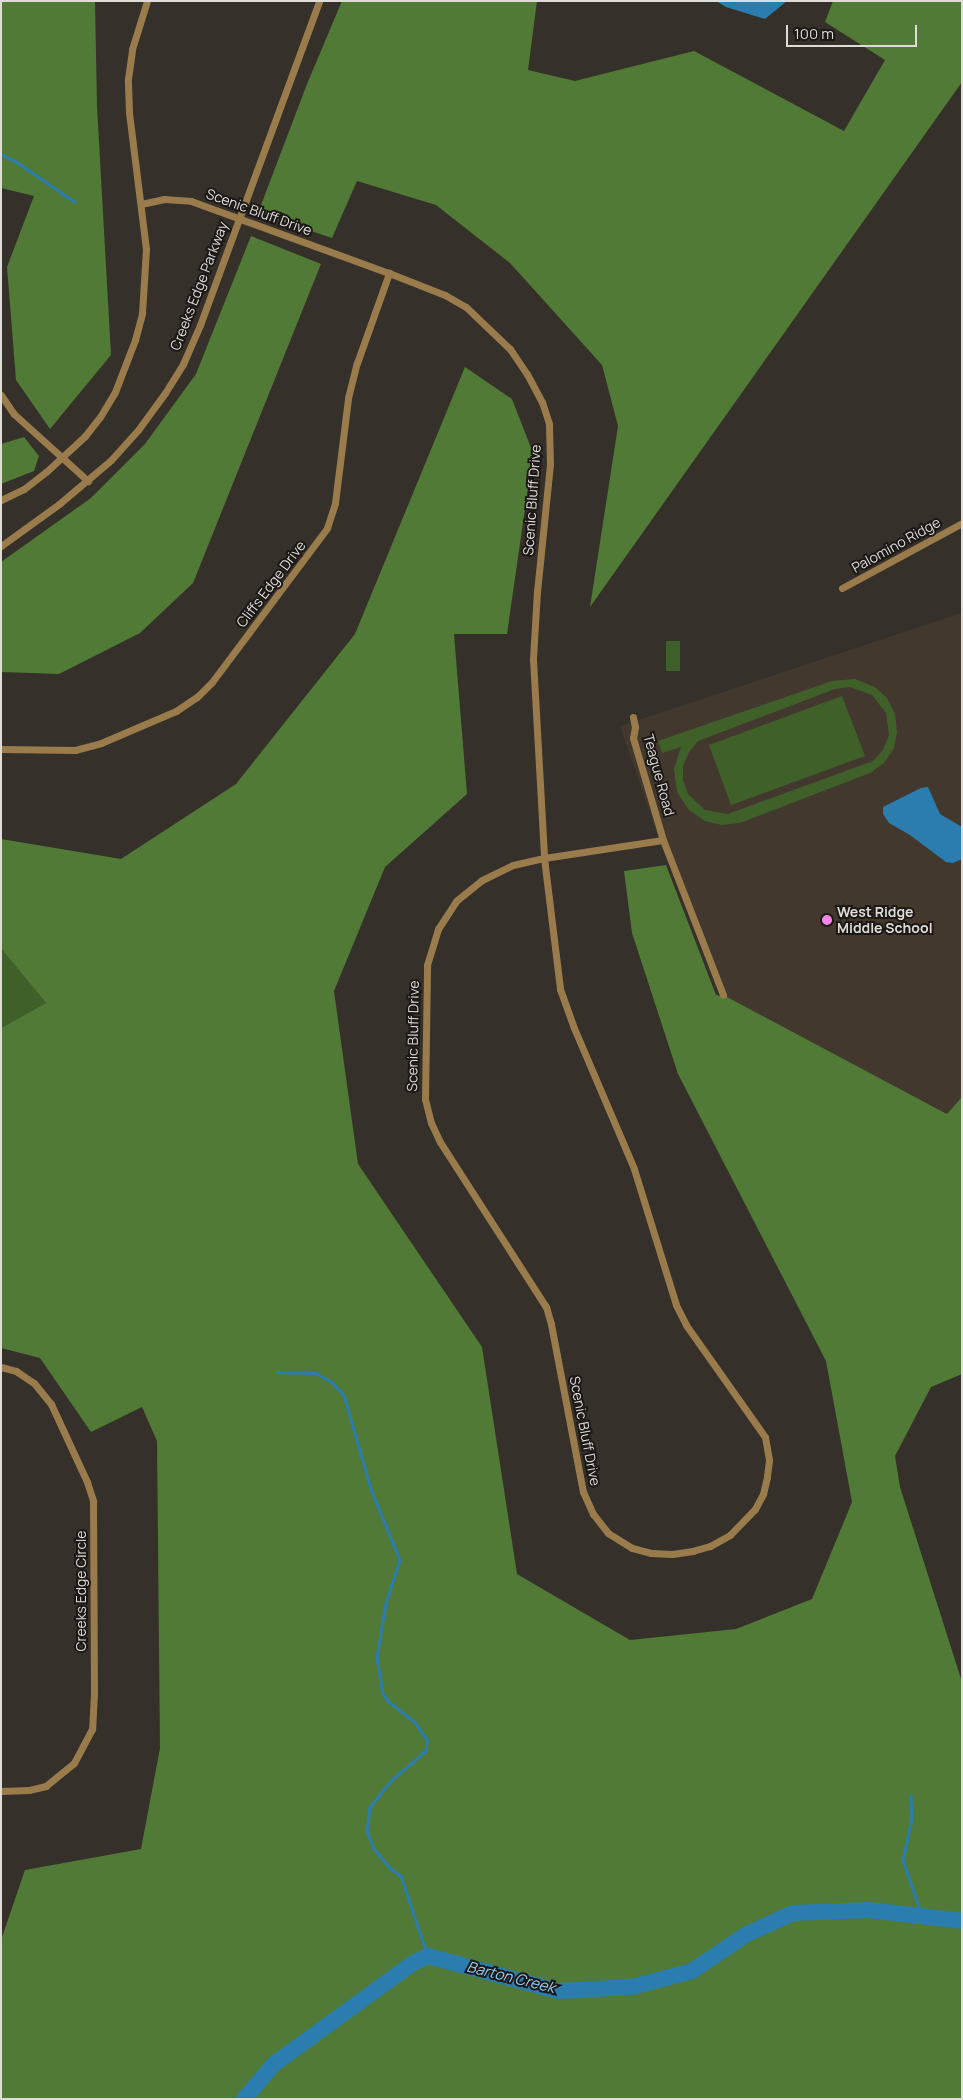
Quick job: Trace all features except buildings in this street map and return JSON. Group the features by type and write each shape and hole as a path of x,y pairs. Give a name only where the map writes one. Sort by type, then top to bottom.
{"street":[{"path":"1,500 24,488 62,458 100,418 126,369 136,340 142,313 146,249 129,112 128,79 132,49 147,1"},
{"name":"Creeks Edge Parkway","path":"1,546 88,481 111,460 138,430 165,393 182,364 200,325 319,1"},
{"name":"Scenic Bluff Drive","path":"141,204 164,199 191,201 239,217 446,295 466,307 485,322 510,348 542,402 548,424 550,464 536,591 533,659 544,858 560,989 574,1028 634,1169 676,1305 686,1325 765,1437 769,1460 768,1477 763,1494 755,1509 730,1535 710,1546 672,1554 651,1553 632,1548 608,1532 593,1514 583,1492 551,1324 546,1307 440,1142 431,1123 424,1100 426,965 438,929 456,902 482,880 513,865 544,858 663,840"},
{"name":"Cliffs Edge Drive","path":"1,749 75,750 101,743 176,711 212,682 327,528 335,503 348,398 357,363 389,273"},
{"path":"1,396 14,414 88,481"},
{"name":"Palomino Ridge","path":"842,588 962,523"},
{"name":"Teague Road","path":"633,717 635,727 633,738 663,840"},
{"path":"663,840 723,995"},
{"name":"Creeks Edge Circle","path":"1,1367 16,1371 34,1383 50,1404 87,1482 93,1501 94,1693 92,1729 74,1763 46,1786 29,1790 1,1791"}],"shaded area":[{"name":"West Ridge Middle School","path":"962,613 962,1097 948,1114 723,995 661,845 620,726"}],"green space":[{"path":"1,1 95,1 97,106 111,355 50,429 16,380 7,267 34,196 1,188"},
{"path":"342,1 537,1 528,70 575,81 694,51 844,131 885,60 825,22 833,1 962,1 962,82 590,607 618,426 602,365 510,263 436,205 357,181 332,238 258,213 307,84"},
{"path":"251,236 321,264 193,583 140,633 59,674 1,672 1,562 91,498 145,444 196,374"},
{"path":"465,367 512,399 533,453 507,634 454,634 467,794 385,867 334,991 358,1164 482,1347 517,1574 630,1640 736,1629 812,1599 852,1502 826,1361 678,1074 632,933 624,871 666,865 716,995 727,997 947,1114 962,1097 962,1374 931,1387 895,1456 900,1487 962,1682 962,2099 1,2099 1,1940 25,1870 141,1849 160,1748 157,1441 142,1407 91,1432 40,1358 1,1348 1,1028 46,1003 1,948 1,839 121,859 236,784 355,634"},
{"path":"24,437 39,456 34,471 1,484 1,444"},
{"path":"666,641 680,641 680,671 666,671"},
{"path":"855,679 875,687 887,698 895,714 897,732 894,748 884,763 870,773 740,823 722,825 705,821 689,810 677,792 674,769 681,747 662,753 658,741 832,681","holes":["850,687 872,695 886,713 889,735 883,750 873,761 728,814 705,810 688,794 683,780 683,766 689,752 698,741 835,689"]},
{"path":"842,696 865,756 731,805 709,745"},
{"path":"1,947 46,1003 1,1028"}],"water":[{"path":"716,1 787,1 765,19 726,7"},
{"path":"928,787 940,814 962,827 962,859 953,863 946,862 910,835 889,823 883,814 883,807 921,788"}],"waterway":[{"path":"1,154 17,162 75,202"},
{"path":"276,1372 316,1373 332,1382 344,1395 371,1489 400,1560 386,1603 377,1657 383,1693 388,1701 415,1722 427,1740 426,1751 392,1780 370,1807 367,1831 373,1847 389,1867 401,1876 428,1956"},
{"path":"911,1795 912,1819 903,1860 919,1907 918,1915"},
{"name":"Barton Creek","path":"244,2099 274,2064 413,1963 428,1956 558,1991 632,1987 692,1971 747,1934 793,1913 869,1910 962,1921"}],"place":[{"name":"West Ridge Middle School","path":"827,920"}]}
